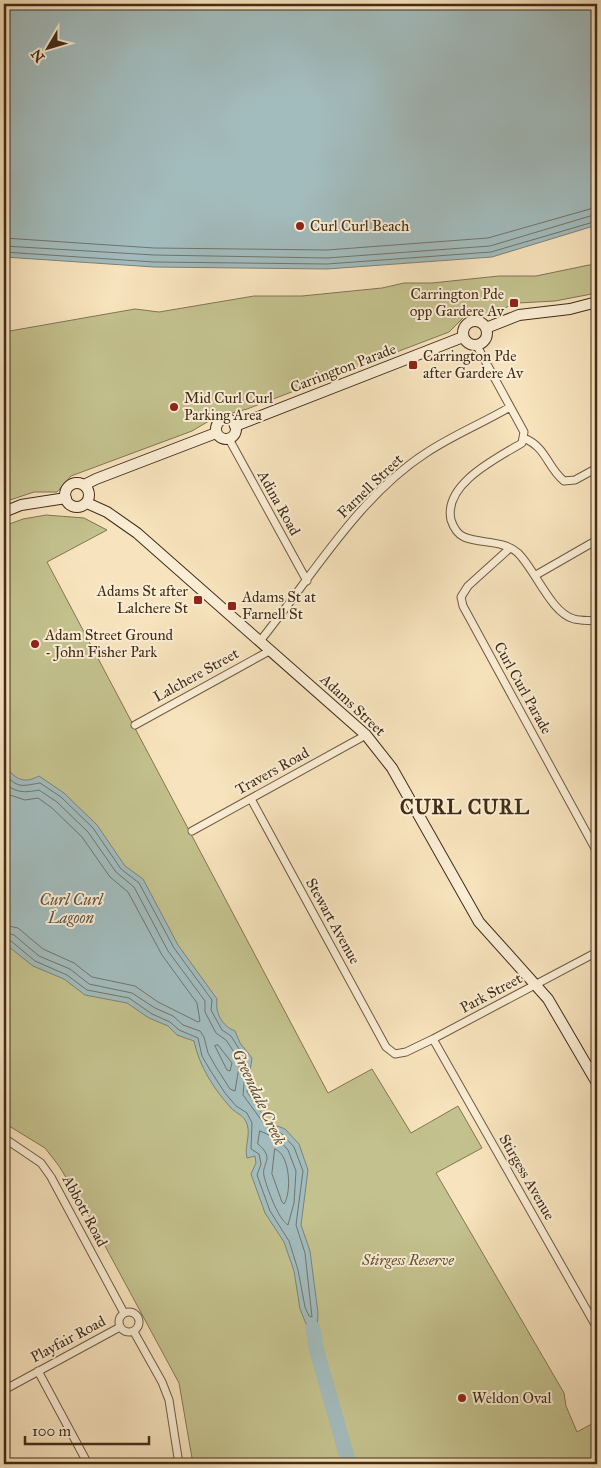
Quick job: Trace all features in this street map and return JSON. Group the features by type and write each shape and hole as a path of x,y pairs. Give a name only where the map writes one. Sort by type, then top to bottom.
{"main road":[{"path":"486,328 526,314 570,309 597,302"},
{"path":"477,321 486,328 486,338 477,346 469,345 463,337 463,330 468,323 477,321"},
{"name":"Carrington Parade","path":"235,426 463,337"},
{"path":"224,420 230,421 235,426 234,435 229,439 223,439 216,433 216,426 224,420"},
{"path":"84,485 89,492 87,503 81,507 73,507 66,498 66,490 72,484 84,485 96,478 216,433"},
{"path":"4,512 28,504 66,498"},
{"name":"Adams Street","path":"87,503 107,512 136,533 366,735 392,768 479,922 536,985 559,1015 597,1083"}],"street":[{"path":"477,346 524,432 524,438 522,443 476,470 464,484 449,512 452,526 462,537 510,548 517,552 536,575 556,607 574,619 597,621"},
{"name":"Farnell Street","path":"260,641 353,518 397,475 425,453 510,407"},
{"path":"524,438 541,448 557,475 564,481 575,480 597,468"},
{"name":"Adina Road","path":"229,439 307,581"},
{"path":"536,575 597,540"},
{"name":"Curl Curl Parade","path":"510,548 468,586 460,597 463,606 597,852"},
{"name":"Lalchere Street","path":"135,725 271,650"},
{"name":"Travers Road","path":"192,831 366,735"},
{"name":"Stewart Avenue","path":"251,799 386,1047 395,1054"},
{"name":"Park Street","path":"395,1054 406,1052 433,1039 597,952"},
{"name":"Stirgess Avenue","path":"433,1039 597,1328"},
{"name":"Abbott Road","path":"4,1138 41,1163 51,1177 124,1313 134,1313 138,1318 138,1327 134,1332 162,1382 169,1400 179,1464"},
{"path":"124,1313 119,1321 120,1327 128,1333 134,1332"},
{"name":"Playfair Road","path":"4,1390 120,1327"},
{"path":"38,1372 88,1464"}],"green space":[{"path":"592,265 597,293 555,301 518,303 485,315 465,316 449,332 247,409 214,418 192,431 71,476 57,492 34,492 4,502 4,332 135,309 159,312 254,296 302,296 382,288 404,283 432,283 499,276 536,276"},
{"name":"Stirgess Reserve","path":"46,515 84,518 107,530 47,562 328,1093 372,1069 411,1133 458,1106 482,1148 436,1173 564,1393 566,1406 577,1432 597,1421 597,1464 193,1464 179,1383 84,1207 59,1166 45,1148 4,1123 4,526 23,519"}],"water":[{"path":"4,4 597,4 597,225 492,257 327,269 154,267 4,257"},
{"name":"Curl Curl Lagoon","path":"4,756 10,759 8,770 19,779 30,780 39,776 64,793 97,825 125,866 143,879 178,945 217,999 217,1009 220,1018 226,1026 235,1031 240,1043 252,1058 247,1092 268,1122 285,1129 299,1144 308,1170 301,1225 310,1251 318,1313 316,1348 300,1309 294,1271 284,1242 265,1213 251,1174 256,1163 255,1156 247,1158 248,1128 246,1121 231,1108 213,1085 203,1068 194,1041 177,1035 168,1026 149,1018 127,1003 85,995 64,979 33,966 4,943"}],"waterway":[{"name":"Greendale Creek","path":"313,1328 316,1348 349,1464"}],"place":[{"name":"Curl Curl Beach","path":"300,226"},
{"name":"Carrington Pde opp Gardere Av","path":"514,303"},
{"name":"Carrington Pde after Gardere Av","path":"413,365"},
{"name":"Mid Curl Curl Parking Area","path":"174,407"},
{"name":"Adams St after Lalchere St","path":"198,600"},
{"name":"Adams St at Farnell St","path":"232,606"},
{"name":"Adam Street Ground - John Fisher Park","path":"35,644"},
{"name":"Weldon Oval","path":"462,1398"}],"district":[{"name":"CURL CURL","path":"465,807"}]}
